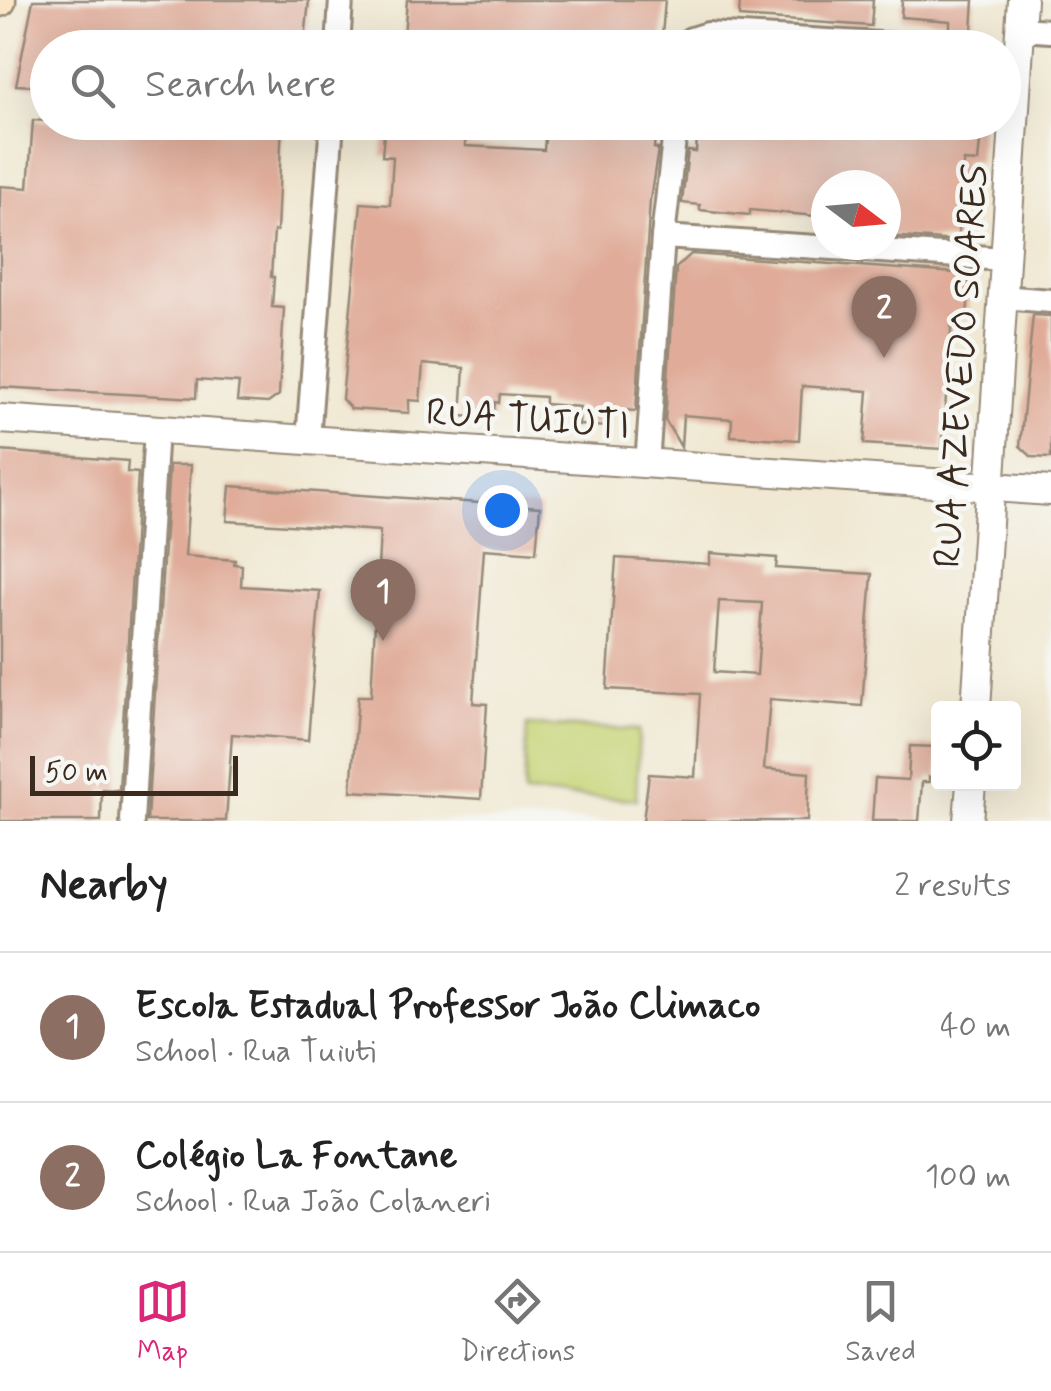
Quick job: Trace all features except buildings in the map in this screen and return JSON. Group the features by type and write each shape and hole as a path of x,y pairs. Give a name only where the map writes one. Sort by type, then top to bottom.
{"street":[{"path":"339,30 341,0"},
{"name":"RUA AZEVEDO SOARES","path":"1017,30 1022,0"},
{"path":"1021,42 1051,31"},
{"path":"308,440 331,140"},
{"path":"647,464 674,140"},
{"name":"RUA AZEVEDO SOARES","path":"976,701 1010,140"},
{"path":"663,237 1005,259"},
{"path":"1002,297 1051,300"},
{"name":"RUA TUIUTI","path":"0,419 1051,491"},
{"path":"132,821 156,429"},
{"path":"968,821 970,791"}],"green space":[{"path":"527,725 639,730 636,799 524,794"}],"place":[{"name":"Colégio La Fontane","path":"884,358"},
{"name":"Escola Estadual Professor João Climaco","path":"383,641"}]}
